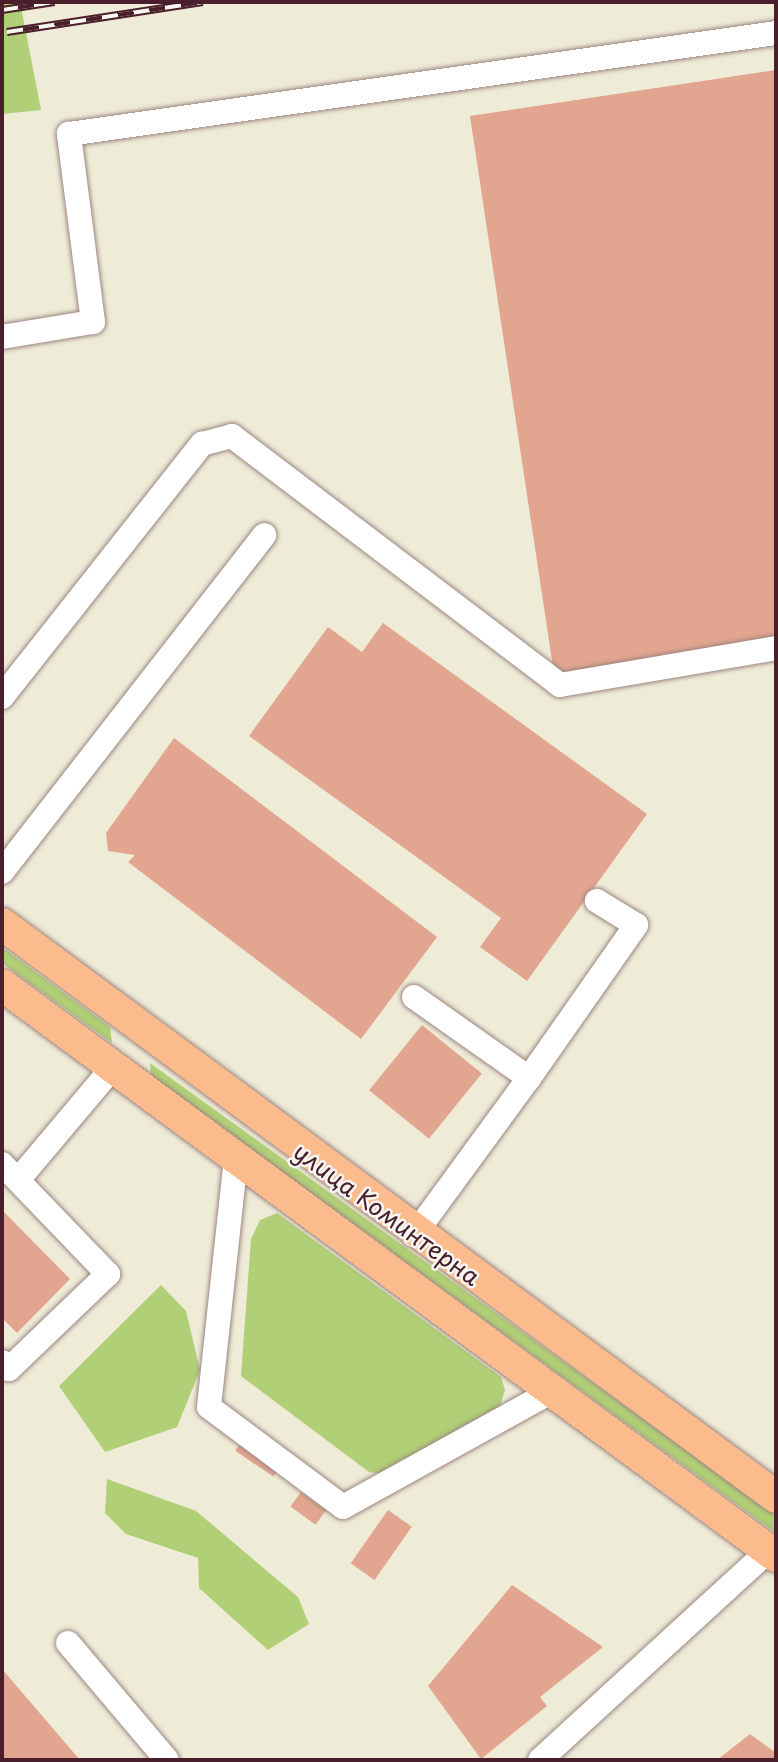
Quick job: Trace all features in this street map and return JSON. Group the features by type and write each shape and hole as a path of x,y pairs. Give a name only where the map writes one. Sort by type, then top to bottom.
{"main road":[{"name":"улица Коминтерна","path":"2,924 139,1031 414,1235 776,1497"},
{"name":"улица Коминтерна","path":"2,985 773,1553"},
{"path":"113,1067 139,1031"}],"lane":[{"path":"2,337 93,322 69,134 776,33"},
{"path":"2,697 202,444 232,436 560,685 776,648"},
{"path":"2,872 264,535"},
{"path":"414,1235 636,925 597,901"},
{"path":"414,997 528,1078"},
{"path":"2,1362 9,1369 108,1275 10,1172 113,1067"},
{"path":"236,1158 209,1407 343,1507 554,1390"},
{"path":"540,1760 773,1553"},
{"path":"68,1643 167,1760"}],"green space":[{"path":"2,2 20,2 41,110 2,114"},
{"path":"2,947 110,1027 112,1043 2,963"},
{"path":"150,1063 776,1515 776,1533 151,1076"},
{"path":"277,1213 501,1377 505,1390 498,1412 392,1475 369,1472 241,1376 251,1239 260,1220"},
{"path":"161,1285 186,1311 200,1370 177,1427 105,1452 59,1386"},
{"path":"107,1479 196,1511 298,1597 309,1624 268,1650 199,1588 198,1558 126,1534 105,1513"}],"building":[{"path":"776,70 776,641 554,674 470,116"},
{"path":"383,623 647,814 527,981 480,947 501,918 249,736 328,627 362,652"},
{"path":"174,738 437,937 361,1039 128,862 135,855 108,851 106,833"},
{"path":"422,1025 482,1073 429,1139 369,1090"},
{"path":"2,1210 70,1279 17,1333 2,1318"},
{"path":"252,1426 290,1452 273,1477 235,1451"},
{"path":"301,1492 326,1510 315,1525 290,1507"},
{"path":"388,1510 412,1527 374,1580 351,1563"},
{"path":"512,1585 603,1647 540,1697 547,1706 481,1759 428,1686"},
{"path":"2,1669 80,1760 2,1760"},
{"path":"750,1734 776,1753 776,1760 717,1760"}],"railway":[{"path":"2,10 54,2"},
{"path":"7,32 203,2"}]}
